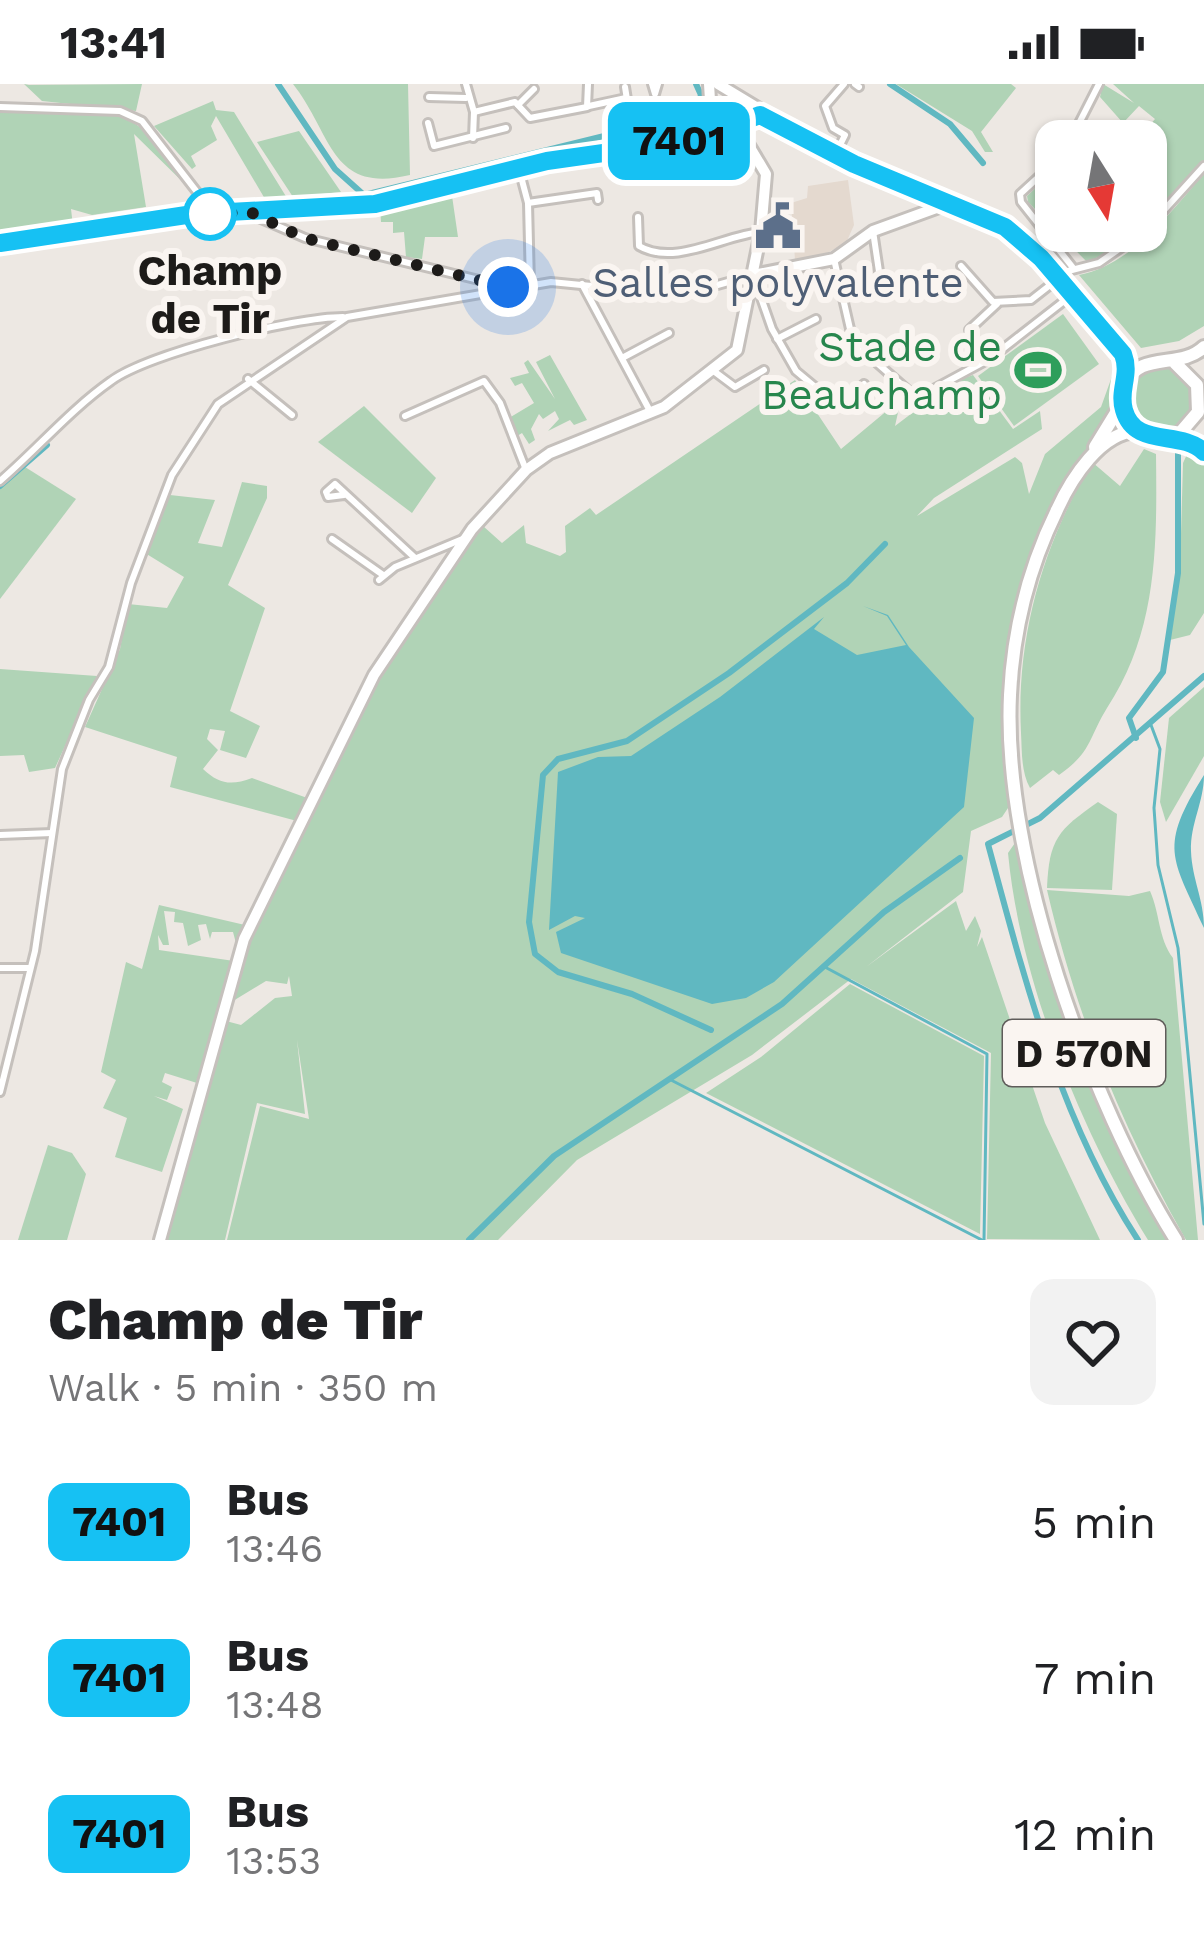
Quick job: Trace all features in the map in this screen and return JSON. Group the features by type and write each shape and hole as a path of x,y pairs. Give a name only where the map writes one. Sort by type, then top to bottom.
{"main road":[{"path":"1204,347 1175,363 1149,363 1128,380 1122,402 1138,431 1155,438 1174,436 1198,413 1204,357"},
{"path":"1175,363 1200,390"},
{"name":"D 570N","path":"1122,402 1043,539 1018,622 1010,697 1018,800 1048,937 1089,1066 1130,1161 1176,1240"},
{"name":"D 570N","path":"1083,467 1118,435 1138,431"}],"street":[{"path":"466,84 466,98 474,112 473,138"},
{"path":"587,106 588,84"},
{"path":"679,141 700,132 711,116 709,84"},
{"path":"835,155 845,135 833,128 825,106 844,84"},
{"path":"1079,120 1099,84"},
{"path":"625,87 629,112"},
{"path":"160,1240 250,924 320,793 374,675 465,538 526,470 550,453 651,413 715,372 737,350 761,232 766,174 724,88 713,100"},
{"path":"474,112 518,105 534,89"},
{"path":"429,97 466,98"},
{"path":"518,105 530,118 626,98"},
{"path":"0,107 120,111 142,121 214,214"},
{"path":"711,116 773,118 835,155 1005,227 1058,275 1123,354 1128,380"},
{"path":"0,243 214,214 375,204 519,168 679,141 736,118"},
{"path":"428,123 434,146 506,128"},
{"path":"690,171 737,159 751,149"},
{"path":"1167,206 1204,166"},
{"path":"519,168 527,203 530,285"},
{"path":"1035,180 1020,194 1035,217"},
{"path":"527,203 597,193 598,200"},
{"path":"0,481 115,377 167,356 311,320 508,287 582,284 688,295 753,275 834,259 873,231 950,202"},
{"path":"250,212 304,238 508,287"},
{"path":"638,217 639,246 646,251 695,250 761,232"},
{"path":"873,231 881,285"},
{"path":"1058,252 1074,269"},
{"path":"1058,275 1099,263 1114,252"},
{"path":"756,256 768,272"},
{"path":"834,259 853,342 916,398 991,358 1064,301"},
{"path":"969,331 999,303 1031,300 1065,262"},
{"path":"961,266 999,303"},
{"path":"753,275 777,339 796,371 838,406 864,384"},
{"path":"582,284 651,413"},
{"path":"0,1093 29,968 62,769 89,700 109,667 131,583 172,475 218,404 248,379 347,316"},
{"path":"777,339 816,319"},
{"path":"311,320 326,329"},
{"path":"624,357 669,333"},
{"path":"1123,354 1149,363"},
{"path":"715,372 735,386 764,370"},
{"path":"248,379 292,416"},
{"path":"405,416 484,381 500,403 526,470"},
{"path":"1198,413 1202,450"},
{"path":"1174,436 1202,450"},
{"path":"344,495 415,558"},
{"path":"332,538 381,578 465,538"},
{"path":"0,835 52,833"},
{"path":"0,968 29,968"}],"shaded area":[{"path":"848,180 854,225 846,243 825,254 795,260 791,203 807,198 808,186"}],"green space":[{"path":"24,84 142,84 136,111 42,101"},
{"path":"293,84 408,84 410,175 384,179 348,168"},
{"path":"896,84 1011,84 1016,88 981,132 993,152 985,152 972,131"},
{"path":"1103,84 1134,103 1113,84 1204,84 1204,161 1167,202 1167,120 1154,120 1139,106 1120,120 1100,97"},
{"path":"213,101 216,110 234,112 287,198 265,199 216,116 211,126 217,140 191,156 196,166 192,169 154,126"},
{"path":"0,110 121,114 147,132 193,192 134,134 146,207 92,215 71,209 73,226 0,240"},
{"path":"299,131 341,192 293,197 257,142"},
{"path":"1204,174 1204,326 1179,341 1141,348 1079,275 1127,252 1167,252 1167,216"},
{"path":"451,189 458,237 425,237 422,259 406,257 404,232 393,233 393,222 381,222 380,206"},
{"path":"1035,189 1035,209 1028,202 1027,196"},
{"path":"1077,252 1106,252 1088,263"},
{"name":"Stade de Beauchamp","path":"1063,314 1099,364 1014,426 978,376"},
{"path":"1092,327 1124,371 1112,415 1066,480 1041,529 1017,605 1007,720 1012,802 1002,817 971,831 963,892 866,967 956,901 966,931 975,916 981,931 977,947 982,937 1045,1123 1100,1240 987,1239 991,1053 851,979 752,1055 577,1160 498,1240 227,1240 260,1106 309,1119 297,1040 305,1114 257,1103 225,1240 163,1240 226,1021 241,1025 275,998 292,996 289,976 287,984 266,981 233,1001 242,952 259,913 378,676 483,526 502,543 524,525 526,543 560,556 566,552 565,526 590,508 596,515 795,380 841,449 901,399 895,426 953,382 973,375 1013,429 1040,411 1042,429 934,498 917,516 1015,457 1022,463 1029,494 1045,454 1101,407 1115,368"},
{"path":"550,355 587,420 574,425 570,420 548,431 559,419 555,411 543,419 539,414 531,429 535,440 529,444 522,433 514,438 509,418 534,403 522,383 515,386 510,378 529,373 524,363 528,360 555,399 536,362"},
{"path":"1161,367 1184,376 1193,399 1184,422 1161,431 1138,422 1129,399 1138,376"},
{"path":"364,406 436,478 412,513 318,442"},
{"path":"1144,449 1156,454 1156,522 1151,586 1136,648 1084,752 1059,775 1053,770 1030,788 1022,754 1023,661 1047,559 1092,462 1120,486"},
{"path":"1189,450 1204,462 1204,613 1190,635 1170,640 1180,569 1183,463"},
{"path":"25,467 76,499 0,599 0,489"},
{"path":"242,482 267,486 267,498 228,585 265,608 230,711 260,726 246,758 220,750 225,731 210,729 207,739 218,750 203,769 220,781 252,778 310,799 297,821 170,787 177,757 85,727 120,649 128,604 167,608 184,577 145,553 170,495 215,500 198,543 222,547"},
{"path":"0,669 97,676 55,768 29,772 24,755 0,756"},
{"path":"1204,687 1204,756 1166,822 1160,802 1169,718"},
{"path":"1098,802 1117,814 1112,890 1047,888 1058,837"},
{"path":"1017,840 1077,1046 1117,1144 1169,1240 1148,1240 1100,1152 1057,1054 1015,902 1008,853"},
{"path":"1047,890 1129,896 1150,891 1173,958 1198,1240 1186,1240 1121,1112 1072,983"},
{"path":"159,905 245,925 237,947 233,932 212,932 210,939 206,924 198,925 201,940 188,946 183,923 174,922 175,912 164,911 169,945 163,945 158,935 159,950 234,961 197,1083 165,1073 162,1082 172,1087 167,1100 154,1096 183,1109 162,1172 115,1157 127,1118 103,1108 116,1080 101,1072 126,962 142,969"},
{"path":"850,984 984,1056 980,1234 706,1093 761,1057"},
{"path":"48,1145 72,1153 86,1174 67,1240 18,1240"}],"water":[{"path":"863,606 888,615 909,647 974,718 964,807 774,982 746,998 712,1004 561,953 556,932 585,918 575,916 549,930 558,772 598,757 631,756 720,697 824,617 814,629 857,655 906,645 887,616"},
{"path":"1204,775 1191,851 1204,928 1178,868 1175,837"}],"waterway":[{"path":"278,84 335,169 364,195 653,124 682,122 695,114 701,95 696,84"},
{"path":"890,84 950,124 983,163"},
{"path":"0,486 47,445"},
{"path":"1136,738 1129,718 1163,672 1178,573 1178,450"},
{"path":"711,1030 632,994 558,972 535,954 529,922 543,775 558,759 627,741 729,673 847,583 885,544"},
{"path":"1138,1240 1066,1098 1031,998 988,844 1040,818 1204,676"},
{"path":"1151,725 1160,749 1154,808 1158,865 1178,948 1204,1224"},
{"path":"469,1240 554,1156 782,1004 884,912 960,858"},
{"path":"823,966 987,1054 984,1240"},
{"path":"669,1079 982,1240"}],"bus line":[{"name":"7401","path":"0,243 193,214 375,204 547,161 688,141 760,115 854,164 1005,227 1041,258 1123,354 1128,380 1122,402 1132,425 1155,438 1182,437 1204,452"}],"place":[{"name":"Champ de Tir","path":"210,214"},
{"name":"Salles polyvalente","path":"778,226"},
{"name":"Stade de Beauchamp","path":"1038,370"}],"route":[{"path":"210,214 250,212 304,238 508,287"}]}
